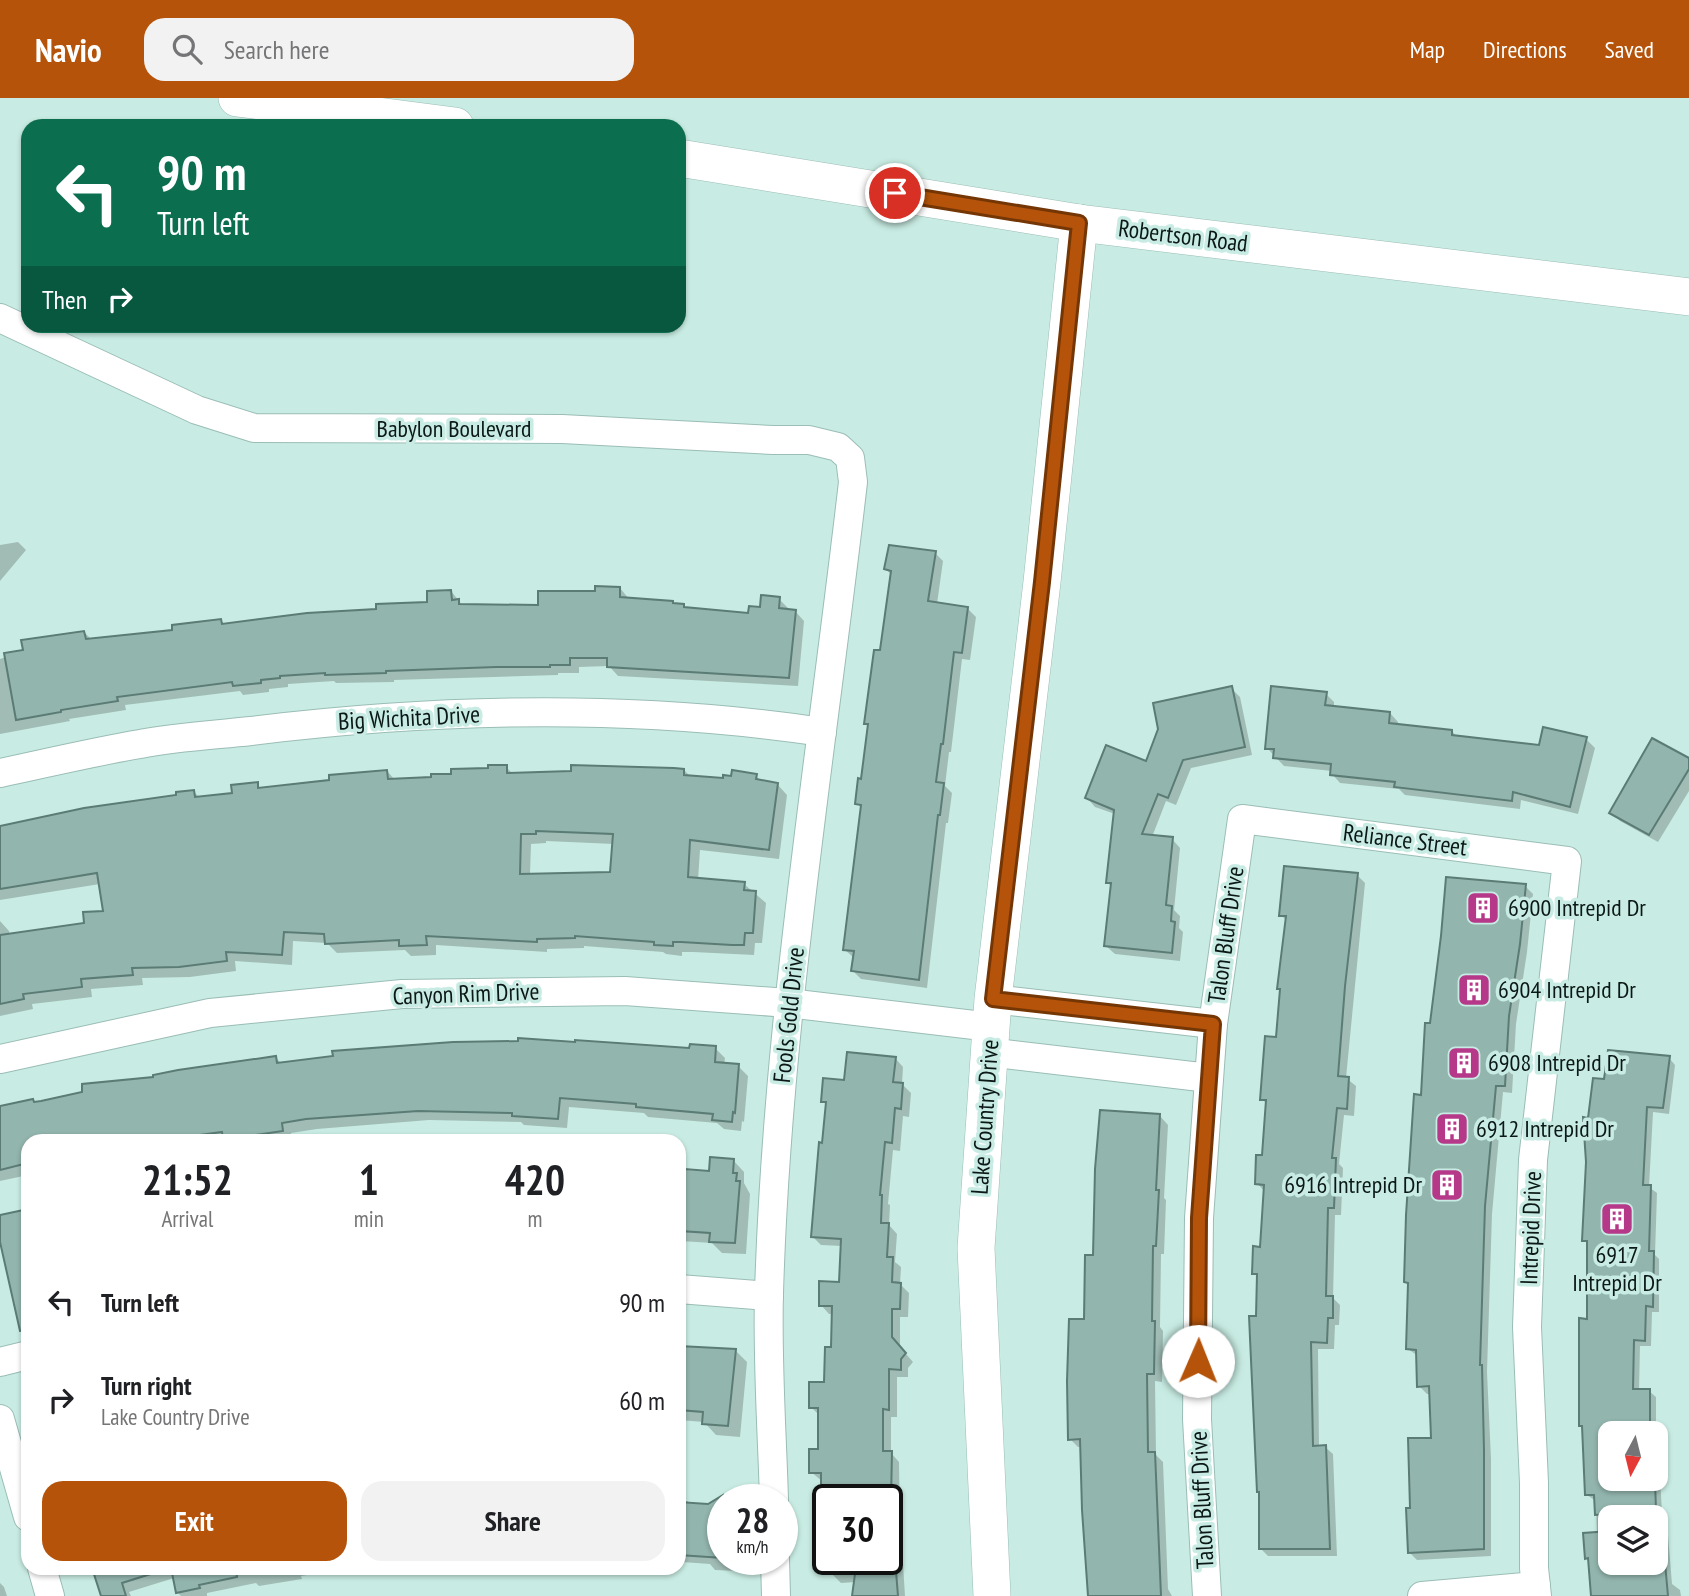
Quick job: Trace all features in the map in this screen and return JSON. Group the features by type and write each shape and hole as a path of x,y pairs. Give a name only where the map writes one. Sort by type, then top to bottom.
{"street":[{"path":"237,98 400,119"},
{"name":"Robertson Road","path":"686,159 1079,223 1689,297"},
{"name":"Lake Country Drive","path":"992,1596 976,1248 991,1026 1042,582 1079,223"},
{"name":"Babylon Boulevard","path":"0,317 21,327"},
{"name":"Babylon Boulevard","path":"34,333 197,410 254,428 562,429 809,440 838,447 850,458 853,482 847,534"},
{"name":"Fools Gold Drive","path":"774,1484 769,1296 788,1003 847,534"},
{"name":"Big Wichita Drive","path":"0,773 142,743 323,722 442,714 623,714 755,722 822,732"},
{"name":"Reliance Street","path":"1242,819 1567,861"},
{"name":"Talon Bluff Drive","path":"1207,1596 1197,1419 1199,1218 1213,1024 1242,819"},
{"name":"Intrepid Drive","path":"1536,1591 1527,1327 1533,1160 1567,861"},
{"name":"Canyon Rim Drive","path":"0,1059 210,1013 402,994 625,990 788,1003 991,1026"},
{"path":"991,1026 1213,1024"},
{"path":"991,1026 1209,1078"},
{"path":"686,1290 769,1296"},
{"path":"0,1362 21,1357"},
{"path":"0,1419 21,1492"},
{"path":"45,1575 50,1596"},
{"path":"775,1575 776,1596"},
{"path":"1422,1596 1536,1591"}],"building":[{"path":"889,545 936,551 928,601 968,607 962,653 954,652 936,782 944,783 919,980 851,971 854,951 843,950 861,805 855,804 868,724 864,724 874,650 880,650 891,571 884,569"},
{"path":"595,586 620,587 620,597 673,601 684,604 684,607 748,613 749,606 760,607 761,595 780,597 779,608 796,610 789,678 607,667 607,658 570,658 570,665 550,667 280,676 261,680 261,683 233,686 232,682 117,697 118,701 16,720 4,653 23,650 21,640 84,631 86,639 172,630 172,625 221,619 222,624 307,613 376,609 376,604 427,602 427,591 451,590 452,600 459,599 459,604 538,605 538,591 595,591"},
{"path":"1232,686 1245,747 1183,760 1168,798 1158,794 1142,834 1173,837 1166,905 1172,906 1171,921 1175,922 1172,953 1104,946 1111,883 1106,883 1114,810 1085,798 1106,745 1146,761 1158,729 1153,703"},
{"path":"1271,686 1327,692 1325,705 1390,712 1389,723 1452,730 1452,735 1539,745 1543,727 1587,737 1570,807 1513,792 1512,801 1394,787 1395,782 1330,775 1331,764 1273,758 1274,749 1265,749"},
{"path":"1652,738 1689,758 1689,769 1649,835 1609,813"},
{"path":"488,765 507,765 507,773 571,771 571,765 674,768 684,769 684,775 723,778 723,775 731,776 732,770 757,774 756,779 778,783 769,850 690,840 688,877 745,882 744,890 756,891 753,933 745,933 744,945 673,942 673,946 654,945 654,942 575,936 537,939 537,942 426,936 427,945 399,946 399,940 325,944 324,934 284,932 282,955 226,952 227,961 179,967 132,968 133,975 81,979 82,987 23,994 24,999 0,1004 0,935 84,923 83,912 103,911 97,873 0,889 0,826 84,808 176,795 176,792 194,790 195,797 232,793 231,785 258,782 258,788 329,780 329,775 387,770 388,779 431,777 431,774 451,774 451,769 488,768","holes":["536,831 613,834 610,872 520,874 521,834 536,834"]},
{"path":"1284,866 1358,873 1338,1076 1349,1077 1347,1109 1337,1108 1332,1158 1336,1158 1334,1208 1328,1208 1326,1296 1333,1296 1333,1318 1328,1318 1327,1343 1311,1342 1313,1446 1326,1445 1330,1549 1259,1549 1259,1492 1249,1316 1256,1316 1257,1274 1252,1274 1253,1246 1260,1247 1264,1185 1255,1184 1256,1155 1262,1155 1266,1100 1260,1100 1265,1036 1276,1037 1280,989 1277,989 1286,916 1279,916"},
{"path":"1446,877 1526,884 1509,1016 1505,1086 1496,1086 1485,1206 1480,1365 1484,1450 1484,1549 1408,1553 1408,1438 1431,1438 1429,1386 1417,1387 1416,1350 1406,1349 1406,1215 1414,1094 1421,1095 1425,1023 1430,1023"},
{"path":"518,1038 689,1048 690,1044 716,1046 715,1062 739,1064 732,1122 712,1120 713,1114 560,1098 558,1119 512,1116 512,1113 418,1111 306,1119 282,1123 283,1131 263,1134 21,1134 21,1165 0,1170 0,1106 82,1092 82,1084 153,1077 178,1070 276,1056 277,1063 333,1056 332,1051 453,1042 518,1041"},
{"path":"1608,1050 1670,1056 1663,1108 1647,1107 1643,1185 1651,1185 1649,1251 1654,1251 1653,1307 1646,1306 1645,1341 1634,1340 1633,1389 1650,1389 1650,1421 1598,1421 1598,1491 1655,1491 1656,1505 1598,1505 1598,1515 1595,1515 1594,1495 1585,1495 1582,1426 1579,1426 1579,1318 1587,1319 1587,1241 1582,1241 1586,1162 1583,1117 1588,1118 1593,1078 1604,1079"},
{"path":"847,1052 896,1057 893,1082 903,1083 901,1109 895,1108 892,1143 885,1142 880,1195 881,1223 889,1223 887,1257 893,1257 892,1282 901,1283 900,1309 892,1309 892,1337 906,1353 901,1359 901,1370 889,1369 889,1410 883,1409 883,1451 892,1451 891,1484 821,1484 821,1473 809,1473 809,1449 818,1449 818,1408 809,1408 809,1382 824,1382 825,1347 831,1347 832,1306 819,1306 819,1281 839,1282 841,1239 811,1237 819,1142 822,1143 826,1102 821,1102 823,1078 844,1080"},
{"path":"1100,1110 1160,1114 1156,1190 1159,1190 1156,1246 1153,1246 1154,1374 1147,1374 1148,1452 1155,1452 1161,1596 1088,1596 1080,1439 1068,1440 1069,1319 1084,1319 1085,1255 1093,1255 1095,1169"},
{"path":"710,1157 734,1159 733,1173 737,1173 736,1181 740,1181 735,1243 709,1242 710,1233 686,1231 686,1169 709,1171"},
{"path":"21,1210 21,1331 0,1242 0,1215"},
{"path":"686,1346 736,1349 728,1426 702,1424 703,1412 686,1411"},
{"path":"686,1502 707,1504 707,1557 686,1555"},
{"path":"1598,1532 1598,1575 1666,1575 1668,1596 1591,1596 1583,1533"},
{"path":"94,1575 147,1575 122,1583 126,1596 101,1596"},
{"path":"172,1575 237,1575 199,1585 200,1588 176,1593"},
{"path":"855,1575 896,1575 898,1596 852,1596"}],"place":[{"name":"6900 Intrepid Dr","path":"1483,908"},
{"name":"6904 Intrepid Dr","path":"1474,990"},
{"name":"6908 Intrepid Dr","path":"1464,1063"},
{"name":"6912 Intrepid Dr","path":"1452,1129"},
{"name":"6916 Intrepid Dr","path":"1447,1185"},
{"name":"6917 Intrepid Dr","path":"1617,1219"}],"route":[{"path":"895,193 1079,223 1042,582 993,999 1213,1024 1199,1218 1198,1361"}]}
